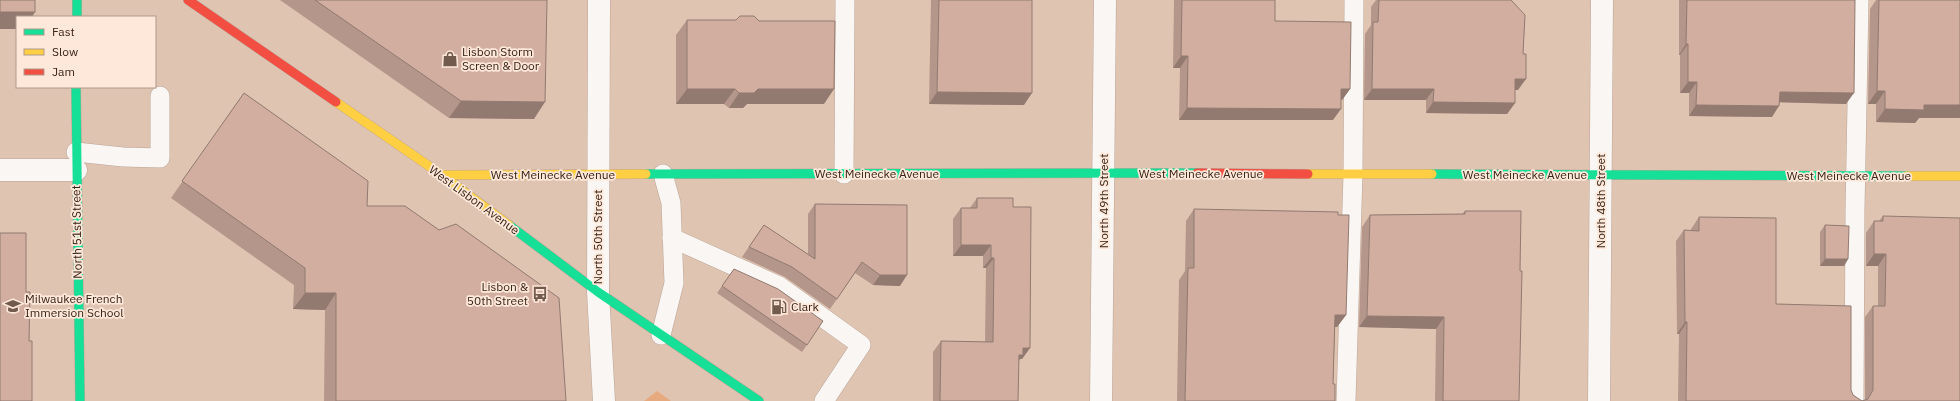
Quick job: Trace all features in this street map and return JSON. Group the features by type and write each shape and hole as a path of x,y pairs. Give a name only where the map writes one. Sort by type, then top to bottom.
{"street":[{"path":"77,0 77,16"},
{"name":"West Lisbon Avenue","path":"188,0 442,175 598,292 759,401"},
{"name":"North 50th Street","path":"600,0 598,292 604,401"},
{"name":"North 49th Street","path":"1101,401 1105,0"},
{"name":"North 48th Street","path":"1599,401 1602,0"},
{"name":"North 51st Street","path":"76,88 80,401"},
{"path":"0,170 76,161"},
{"name":"West Meinecke Avenue","path":"442,175 1104,173 1960,176"}],"lane":[{"path":"844,174 845,0"},
{"path":"1346,401 1353,174 1354,0"},
{"path":"1854,401 1855,176 1859,0"},
{"path":"76,161 123,157 160,158 160,96"},
{"path":"661,335 674,283 671,203 663,174"},
{"path":"672,238 779,286 861,345 824,401"}],"shaded area":[{"path":"657,391 671,401 644,401"}],"building":[{"path":"0,0 35,0 35,12 0,12"},
{"name":"Lisbon Storm Screen & Door","path":"315,0 547,0 545,102 461,101"},
{"path":"939,0 1032,0 1032,93 937,92"},
{"path":"1182,0 1275,0 1275,21 1351,22 1350,89 1341,89 1341,109 1187,108 1188,56 1181,56"},
{"path":"1379,0 1511,0 1525,15 1523,54 1526,54 1526,79 1515,79 1515,103 1433,102 1434,89 1372,89 1373,22 1378,22"},
{"path":"1687,0 1855,0 1854,93 1780,92 1779,106 1696,105 1697,82 1688,82 1688,44 1686,44"},
{"path":"1879,0 1960,0 1960,105 1924,105 1924,110 1885,109 1885,91 1877,91"},
{"path":"740,16 754,16 759,21 835,21 834,89 758,89 754,93 739,93 735,89 687,89 687,20 736,20"},
{"path":"244,93 368,181 367,206 405,206 439,230 456,224 559,298 566,401 336,401 336,293 305,293 305,268 182,181"},
{"path":"977,198 1013,198 1013,207 1031,207 1030,348 1023,348 1023,355 1019,355 1018,401 940,401 941,341 993,342 994,258 991,258 991,245 961,245 961,208 977,208"},
{"path":"815,204 907,205 907,275 880,275 862,262 837,299 792,267 749,247 764,225 815,259"},
{"path":"1194,209 1338,212 1338,215 1349,215 1346,315 1335,315 1333,384 1335,384 1335,401 1185,401 1188,268 1194,268"},
{"path":"1465,211 1521,211 1520,271 1522,271 1519,401 1443,401 1444,317 1367,316 1370,215 1465,214"},
{"path":"1883,216 1960,218 1960,401 1862,401 1868,399 1873,390 1873,306 1885,306 1886,254 1874,254 1874,221 1883,221"},
{"path":"1699,217 1776,218 1776,304 1851,306 1851,390 1853,395 1862,401 1686,401 1687,322 1685,322 1684,230 1699,231"},
{"path":"1825,225 1849,226 1848,259 1825,259"},
{"name":"Milwaukee French Immersion School","path":"0,233 26,233 26,292 30,292 29,341 32,341 32,401 0,401"},
{"path":"734,269 778,289 823,321 807,345 722,286"}],"traffic: fast":[{"path":"77,0 77,16"},
{"path":"76,88 80,401"},
{"path":"646,174 1197,173"},
{"path":"1432,174 1907,176"},
{"path":"509,225 598,292 759,401"}],"traffic: slow":[{"path":"336,102 442,175 509,225"},
{"path":"442,175 646,174"},
{"path":"1308,174 1432,174"},
{"path":"1907,176 1960,176"}],"traffic: jam":[{"path":"188,0 336,102"},
{"path":"1197,173 1308,174"}],"place":[{"name":"Lisbon Storm Screen & Door","path":"450,59"},
{"name":"Lisbon & 50th Street","path":"540,294"},
{"name":"Milwaukee French Immersion School","path":"13,306"},
{"name":"Clark","path":"779,307"}]}
